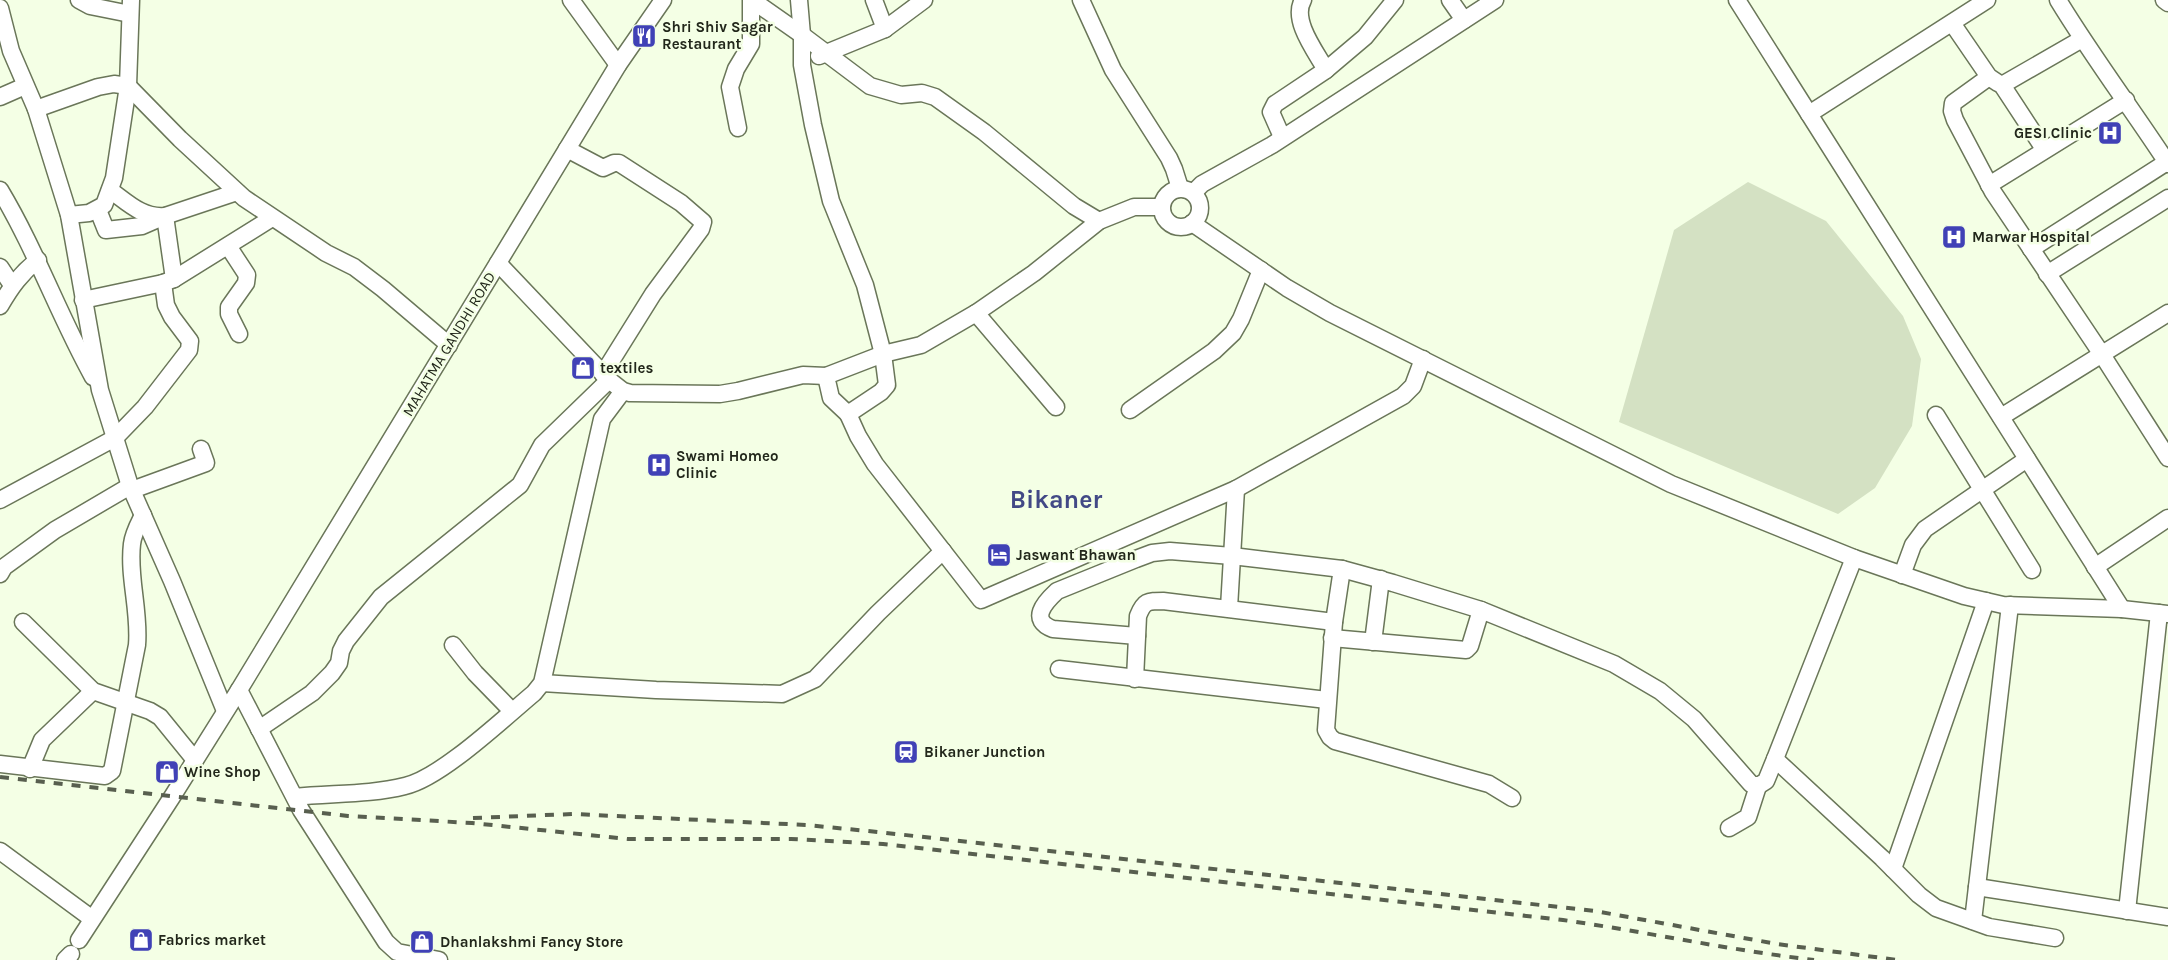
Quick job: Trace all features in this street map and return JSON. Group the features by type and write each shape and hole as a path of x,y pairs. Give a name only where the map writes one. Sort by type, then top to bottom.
{"street":[{"path":"69,215 98,210 104,205 114,178 128,86 133,4 90,6 79,0"},
{"path":"571,0 618,65"},
{"name":"MAHATMA GANDHI ROAD","path":"79,940 91,918 239,690 618,65 663,0"},
{"path":"752,0 802,34 870,86 901,95 922,93 935,97 1004,148 1074,206 1098,221"},
{"path":"738,128 730,87 736,69 751,44 752,0"},
{"path":"799,0 802,65 812,125 830,201 865,285 883,354 887,384 881,392 848,414"},
{"path":"874,0 885,29"},
{"path":"802,65 826,52 885,29 924,0"},
{"path":"1081,0 1113,70 1187,190 1200,204 1199,215 1192,223 1184,227 1176,227 1168,223 1162,216 1163,198 1170,191 1187,190 1202,184 1272,145 1495,0"},
{"path":"1303,0 1300,5 1300,23 1326,70"},
{"path":"1282,137 1271,112 1276,104 1326,70 1365,37 1395,0"},
{"path":"1450,0 1464,20"},
{"path":"1737,0 2122,609"},
{"path":"1809,114 1987,0"},
{"path":"2031,249 2166,157 2082,39 2058,0"},
{"path":"2164,0 2168,3"},
{"path":"0,8 11,51 36,109 69,215 100,390 131,488 225,711"},
{"path":"1952,23 2044,149"},
{"path":"2082,39 1953,103 1952,111 1989,185 2101,353 2168,458"},
{"path":"36,109 98,87 114,84 128,86 180,139 237,192 272,218 326,253 354,267 449,345"},
{"path":"0,97 25,86"},
{"path":"1989,185 2044,149 2126,100"},
{"path":"259,729 312,693 332,673 339,663 341,651 346,641 381,597 520,485 542,444 606,377 652,294 701,229 703,222 681,203 619,163 603,168 567,150"},
{"path":"0,190 17,217 72,338 100,390"},
{"path":"110,190 144,214 155,217 164,216"},
{"path":"98,210 106,230 142,226 164,216 237,192"},
{"path":"2047,274 2168,198"},
{"path":"498,263 606,377 623,391 640,394 720,394 803,375 826,376 883,354 921,345 976,314 1034,273 1098,221 1134,207 1161,207"},
{"path":"0,500 115,438 145,407 189,350 190,341 166,306 168,281 164,216"},
{"path":"83,300 168,281 272,218"},
{"path":"1192,223 1261,270 1330,312 1671,484 1854,558 1964,596 1986,601 2010,605 2122,609 2165,613 2127,911"},
{"path":"228,246 247,275 246,283 228,307 229,314 239,334"},
{"path":"4,295 24,271 38,260"},
{"path":"0,267 4,295"},
{"path":"1130,410 1214,351 1233,333 1241,319 1261,270"},
{"path":"2000,417 2168,313"},
{"path":"976,314 1056,407"},
{"path":"826,376 831,398 848,414 858,436 875,464 981,600 1236,490 1403,396 1413,386 1423,359"},
{"path":"295,797 406,786 425,778 454,759 534,693 542,683 602,419 623,391"},
{"path":"1936,415 2032,570"},
{"path":"0,574 4,567 55,530 131,488 206,463 201,449"},
{"path":"1902,575 1913,545 1925,529 2027,459"},
{"path":"1229,608 1236,490"},
{"path":"0,764 105,776 112,771 138,629 132,545 135,530 143,515"},
{"path":"2095,566 2168,518"},
{"path":"542,683 656,690 782,694 815,679 878,613 943,551"},
{"path":"1137,636 1053,629 1041,621 1040,611 1044,602 1057,591 1152,554 1170,551 1342,569 1481,610 1614,664 1660,691 1694,719 1751,784 1758,786"},
{"path":"1729,828 1748,817 1758,786 1766,781 1854,558"},
{"path":"1342,569 1333,630 1326,730 1330,737 1335,741 1489,784 1512,798"},
{"path":"1372,642 1381,580"},
{"path":"1135,678 1138,616 1142,607 1149,601 1229,608 1333,630 1372,642 1466,650 1470,646 1481,610"},
{"path":"1893,869 1986,601"},
{"path":"1973,921 2010,605"},
{"path":"23,622 93,691 126,701 150,711 160,718 195,760"},
{"path":"453,645 475,673 512,711"},
{"path":"1060,669 1328,700"},
{"path":"239,690 295,797 344,878 392,949 397,952 439,960"},
{"path":"30,768 42,740 93,691"},
{"path":"1775,759 1919,895 1936,908 1989,927 2055,938"},
{"path":"0,851 91,918"},
{"path":"1977,888 2168,917"}],"green space":[{"path":"1748,182 1826,221 1903,316 1921,359 1912,426 1875,488 1838,514 1619,422 1674,230"}],"railway":[{"path":"0,777 348,816 472,823 628,839 791,839 883,844 1563,920 1814,960"},
{"path":"473,818 573,814 807,825 878,832 1595,911 1777,944 1897,960"}],"place":[{"name":"Shri Shiv Sagar Restaurant","path":"644,36"},
{"name":"GESI Clinic","path":"2110,133"},
{"name":"Marwar Hospital","path":"1954,237"},
{"name":"textiles","path":"583,368"},
{"name":"Swami Homeo Clinic","path":"659,465"},
{"name":"Jaswant Bhawan","path":"999,555"},
{"name":"Bikaner Junction","path":"906,752"},
{"name":"Wine Shop","path":"167,772"},
{"name":"Fabrics market","path":"141,940"},
{"name":"Dhanlakshmi Fancy Store","path":"422,942"}],"district":[{"name":"Bikaner","path":"1056,499"}]}
